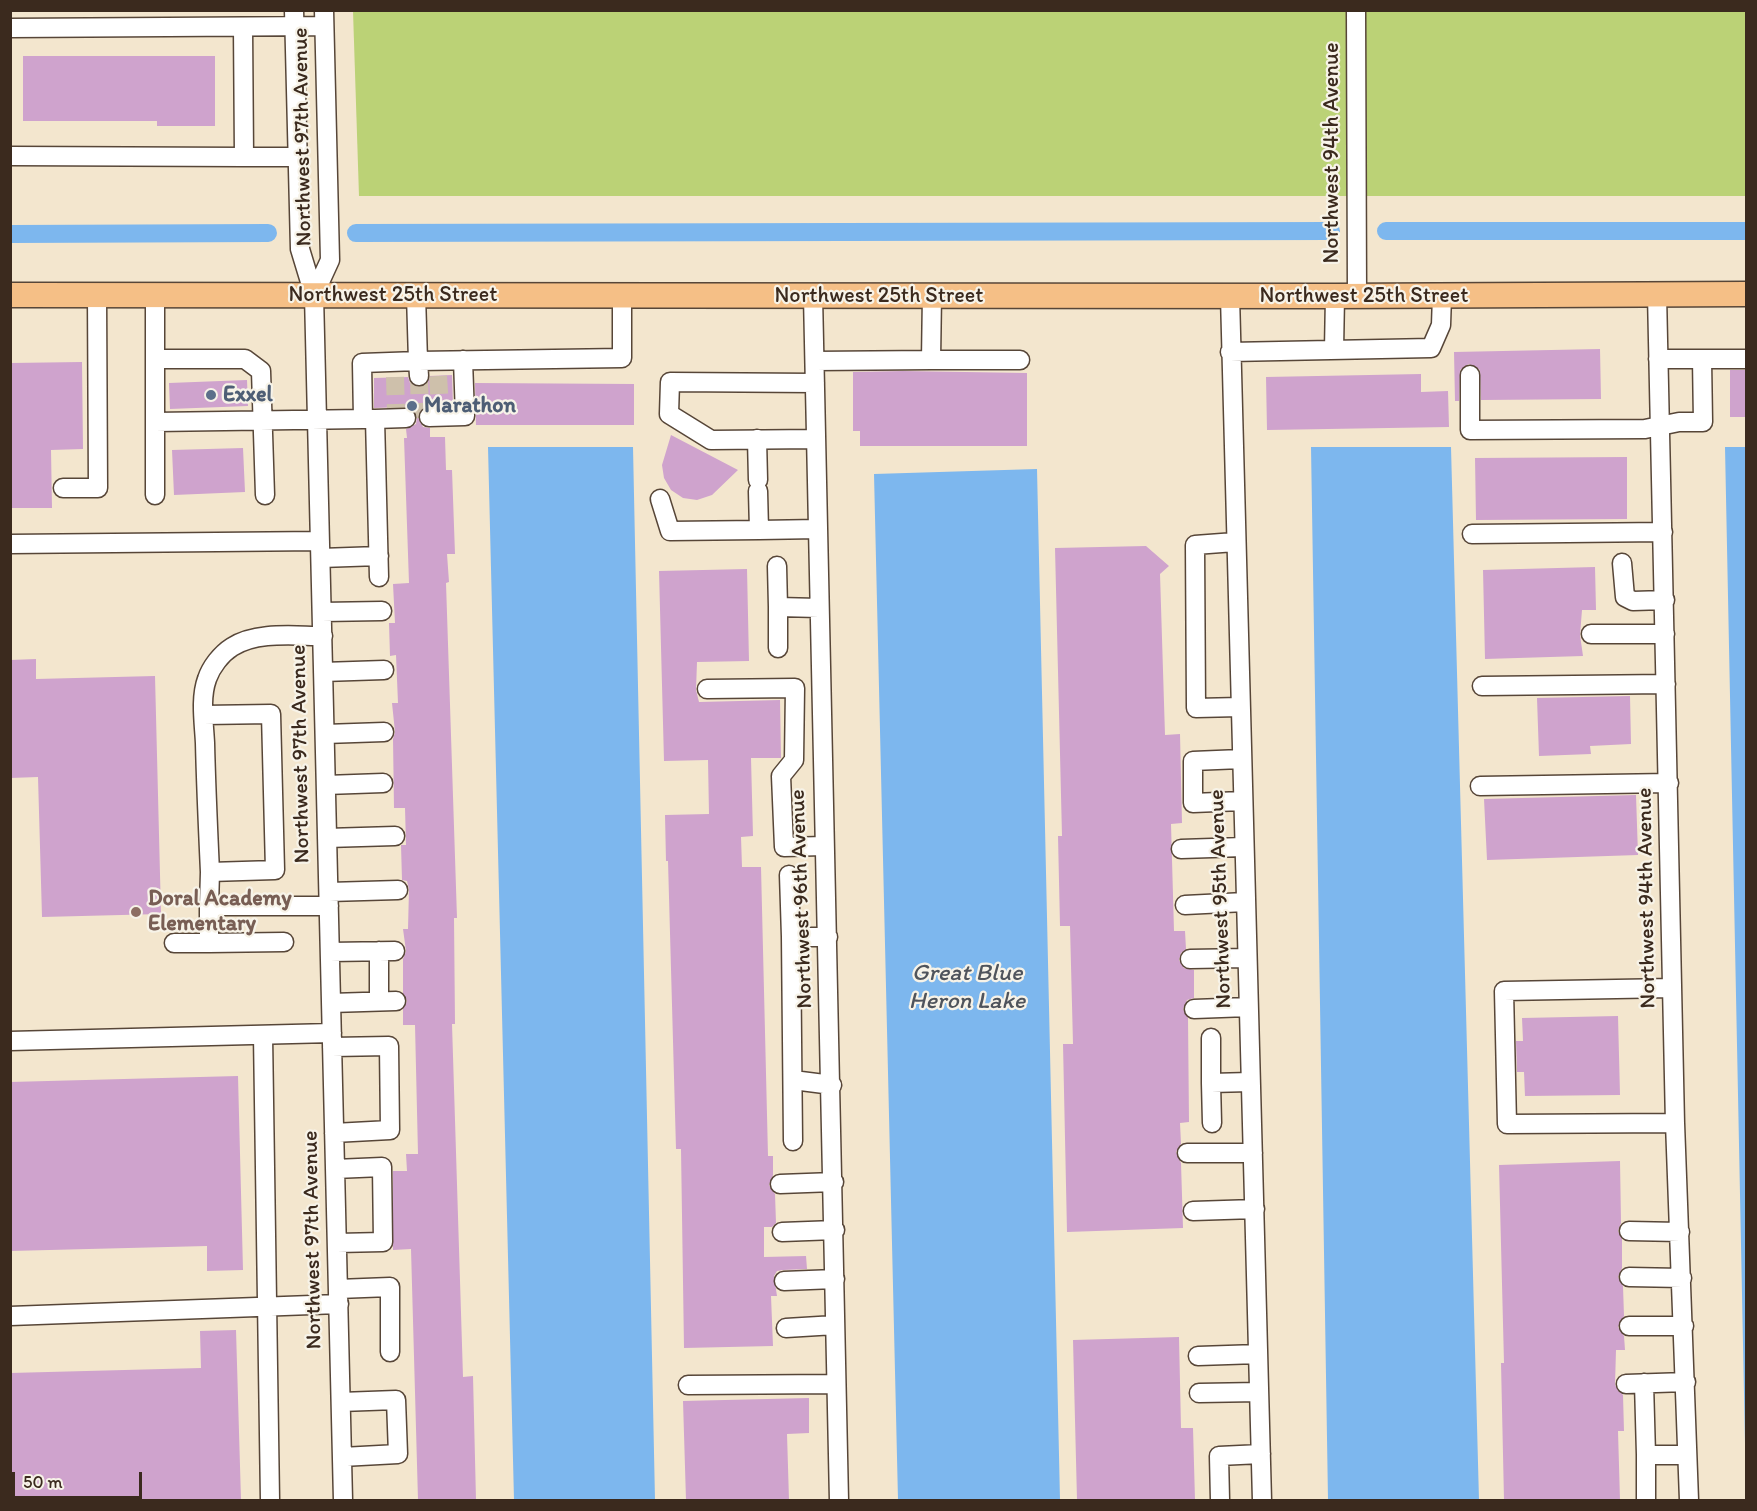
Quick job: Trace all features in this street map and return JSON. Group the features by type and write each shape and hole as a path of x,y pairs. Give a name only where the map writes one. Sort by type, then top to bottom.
{"main road":[{"name":"Northwest 25th Street","path":"10,295 622,297 1746,294"}],"street":[{"name":"Northwest 94th Avenue","path":"1334,350 1346,296 1356,10"},
{"path":"10,28 243,27 294,18 324,18"},
{"name":"Northwest 97th Avenue","path":"294,18 300,249 314,295 343,1500"},
{"name":"Northwest 97th Avenue","path":"314,295 330,260 324,18"},
{"path":"243,27 244,157"},
{"path":"10,156 297,157"},
{"name":"Northwest 94th Avenue","path":"1657,294 1675,1123 1689,1500"},
{"path":"63,488 98,488 97,295"},
{"path":"155,295 155,495"},
{"path":"416,295 418,369"},
{"path":"931,360 932,295"},
{"name":"Northwest 96th Avenue","path":"813,296 840,1500"},
{"name":"Northwest 95th Avenue","path":"1230,296 1262,1500"},
{"path":"1230,352 1431,348 1441,324 1442,296"},
{"path":"379,577 369,419 362,363 394,369 418,369 438,368 463,360 622,358 622,297"},
{"path":"155,359 245,359 261,371 265,495"},
{"path":"1658,359 1746,359"},
{"path":"1470,375 1470,430 1645,429 1703,422 1702,359"},
{"path":"436,414 465,416 463,360"},
{"path":"815,361 1020,360"},
{"path":"815,383 670,382 669,414 711,440 816,439"},
{"path":"155,422 369,419 400,416"},
{"path":"757,440 759,530"},
{"path":"660,499 670,531 818,529"},
{"path":"1472,534 1663,532"},
{"path":"1235,542 1195,545 1196,708 1240,707"},
{"path":"10,544 320,549 379,556"},
{"path":"1622,563 1625,597 1633,601 1665,600"},
{"path":"777,566 778,648"},
{"path":"778,608 819,608"},
{"path":"322,612 382,611"},
{"path":"1591,634 1665,634"},
{"path":"209,943 210,872 204,715 206,679 216,661 231,647 250,639 322,636"},
{"path":"323,672 384,670"},
{"path":"1482,686 1666,684"},
{"path":"707,689 795,688 794,760 781,776 784,847 824,846"},
{"path":"204,715 271,714 274,870 210,872"},
{"path":"325,734 384,732"},
{"path":"1241,759 1192,761 1193,803 1242,801"},
{"path":"326,785 383,783"},
{"path":"1480,786 1669,783"},
{"path":"327,838 395,836"},
{"path":"1181,849 1243,847"},
{"path":"789,875 793,1141"},
{"path":"209,906 329,899 398,890"},
{"path":"1185,905 1245,902"},
{"path":"790,937 828,937"},
{"path":"174,943 284,942"},
{"path":"330,952 387,951 388,1001 331,1003"},
{"path":"1190,959 1247,958"},
{"path":"1672,988 1504,991 1504,1002 1507,1124 1675,1123"},
{"path":"1194,1009 1248,1007"},
{"path":"263,1035 270,1500"},
{"path":"10,1041 263,1035 389,1046 390,1130 334,1133"},
{"path":"1211,1038 1212,1123"},
{"path":"793,1080 832,1085"},
{"path":"1211,1083 1250,1082"},
{"path":"1187,1153 1253,1153"},
{"path":"335,1169 382,1167 383,1242 337,1243"},
{"path":"780,1184 834,1182"},
{"path":"1193,1211 1255,1209"},
{"path":"782,1232 835,1230"},
{"path":"1629,1231 1680,1232"},
{"path":"1629,1278 1682,1278"},
{"path":"784,1281 835,1279"},
{"path":"10,1316 268,1306 339,1297 390,1287 390,1352"},
{"path":"786,1328 835,1325"},
{"path":"1629,1326 1684,1326"},
{"path":"1198,1356 1258,1354"},
{"path":"1646,1500 1646,1455 1635,1383 1686,1382"},
{"path":"688,1385 836,1384"},
{"path":"1199,1393 1259,1392"},
{"path":"340,1402 396,1400 398,1454 342,1457"},
{"path":"1220,1500 1219,1456 1261,1454"},
{"path":"1646,1455 1687,1455"}],"green space":[{"path":"353,11 1746,11 1746,196 359,196"}],"water":[{"path":"488,447 633,447 655,1500 514,1500"},
{"path":"1311,447 1451,447 1479,1500 1328,1500"},
{"path":"1725,447 1746,447 1746,1493"},
{"name":"Great Blue Heron Lake","path":"1037,469 1060,1500 898,1500 874,474"}],"building":[{"path":"23,56 215,56 215,126 157,126 157,121 23,121"},
{"path":"1600,349 1601,399 1481,400 1480,370 1469,364 1460,370 1459,401 1455,401 1454,352"},
{"path":"82,362 83,449 51,450 52,508 10,508 10,363"},
{"path":"1730,370 1746,370 1746,417 1730,417"},
{"path":"853,372 1027,373 1027,446 860,446 860,431 853,431"},
{"path":"1421,374 1421,392 1448,391 1449,427 1267,430 1266,377"},
{"path":"452,375 453,405 424,407 418,417 423,427 430,428 430,437 445,437 446,470 452,470 455,554 447,554 449,582 446,583 457,918 454,918 455,1024 452,1024 463,1377 473,1376 476,1500 418,1500 411,1249 393,1250 393,1171 407,1171 406,1154 418,1154 415,1025 403,1025 403,1009 407,1001 403,993 403,959 406,951 403,929 408,929 409,889 407,881 402,880 401,845 406,845 405,808 394,808 393,739 395,732 392,703 398,703 396,655 390,656 389,623 395,623 393,584 409,583 404,438 407,438 406,429 416,424 417,417 412,408 374,408 374,378 408,377 410,383 419,387 426,385 430,376"},
{"path":"247,380 248,406 170,409 169,383"},
{"path":"475,383 634,384 634,425 476,425"},
{"path":"671,435 738,470 712,495 697,500 683,498 671,490 664,478 662,465"},
{"path":"243,448 245,492 174,495 172,450"},
{"path":"1627,457 1627,519 1476,520 1475,458"},
{"path":"1146,546 1169,566 1160,574 1165,735 1180,734 1182,823 1171,824 1174,931 1185,931 1186,949 1181,953 1179,960 1184,968 1194,970 1194,998 1187,1000 1183,1009 1188,1018 1189,1122 1180,1123 1181,1144 1176,1152 1181,1163 1183,1228 1067,1232 1063,1044 1073,1044 1070,926 1060,926 1058,836 1062,836 1055,548"},
{"path":"1595,567 1596,610 1582,610 1580,635 1583,656 1485,659 1483,570"},
{"path":"747,569 749,661 697,662 696,690 699,702 780,700 781,758 751,758 753,836 741,837 742,867 761,867 768,1156 773,1156 773,1175 769,1185 775,1194 776,1223 772,1227 764,1227 764,1257 806,1256 807,1269 777,1271 774,1276 777,1296 771,1296 773,1346 684,1348 681,1149 676,1149 665,815 709,814 708,760 664,761 659,571"},
{"path":"36,659 36,679 155,676 161,914 42,917 38,777 10,778 10,660"},
{"path":"1630,696 1631,744 1590,746 1591,754 1539,756 1537,698"},
{"path":"1636,795 1638,855 1487,860 1484,799"},
{"path":"1618,1016 1620,1095 1525,1096 1524,1072 1517,1072 1516,1041 1523,1041 1522,1018"},
{"path":"238,1076 243,1270 207,1271 207,1246 10,1251 10,1082"},
{"path":"1620,1161 1621,1223 1618,1231 1622,1239 1622,1268 1618,1277 1623,1286 1624,1316 1618,1327 1624,1336 1625,1350 1616,1350 1615,1385 1623,1395 1624,1431 1618,1431 1620,1500 1504,1500 1501,1363 1504,1363 1499,1165"},
{"path":"236,1330 241,1500 10,1500 10,1373 201,1368 200,1331"},
{"path":"1179,1337 1181,1428 1193,1428 1195,1500 1077,1500 1073,1340"},
{"path":"809,1398 809,1433 787,1434 789,1500 686,1500 683,1401"}],"waterway":[{"path":"356,233 1331,231"},
{"path":"1386,231 1746,231"},
{"path":"10,234 268,233"}],"tunnel":[{"path":"419,376 420,418"},
{"path":"438,376 440,407"},
{"path":"395,377 396,411"}],"place":[{"name":"Exxel","path":"211,395"},
{"name":"Marathon","path":"412,406"},
{"name":"Doral Academy Elementary","path":"136,912"}]}
